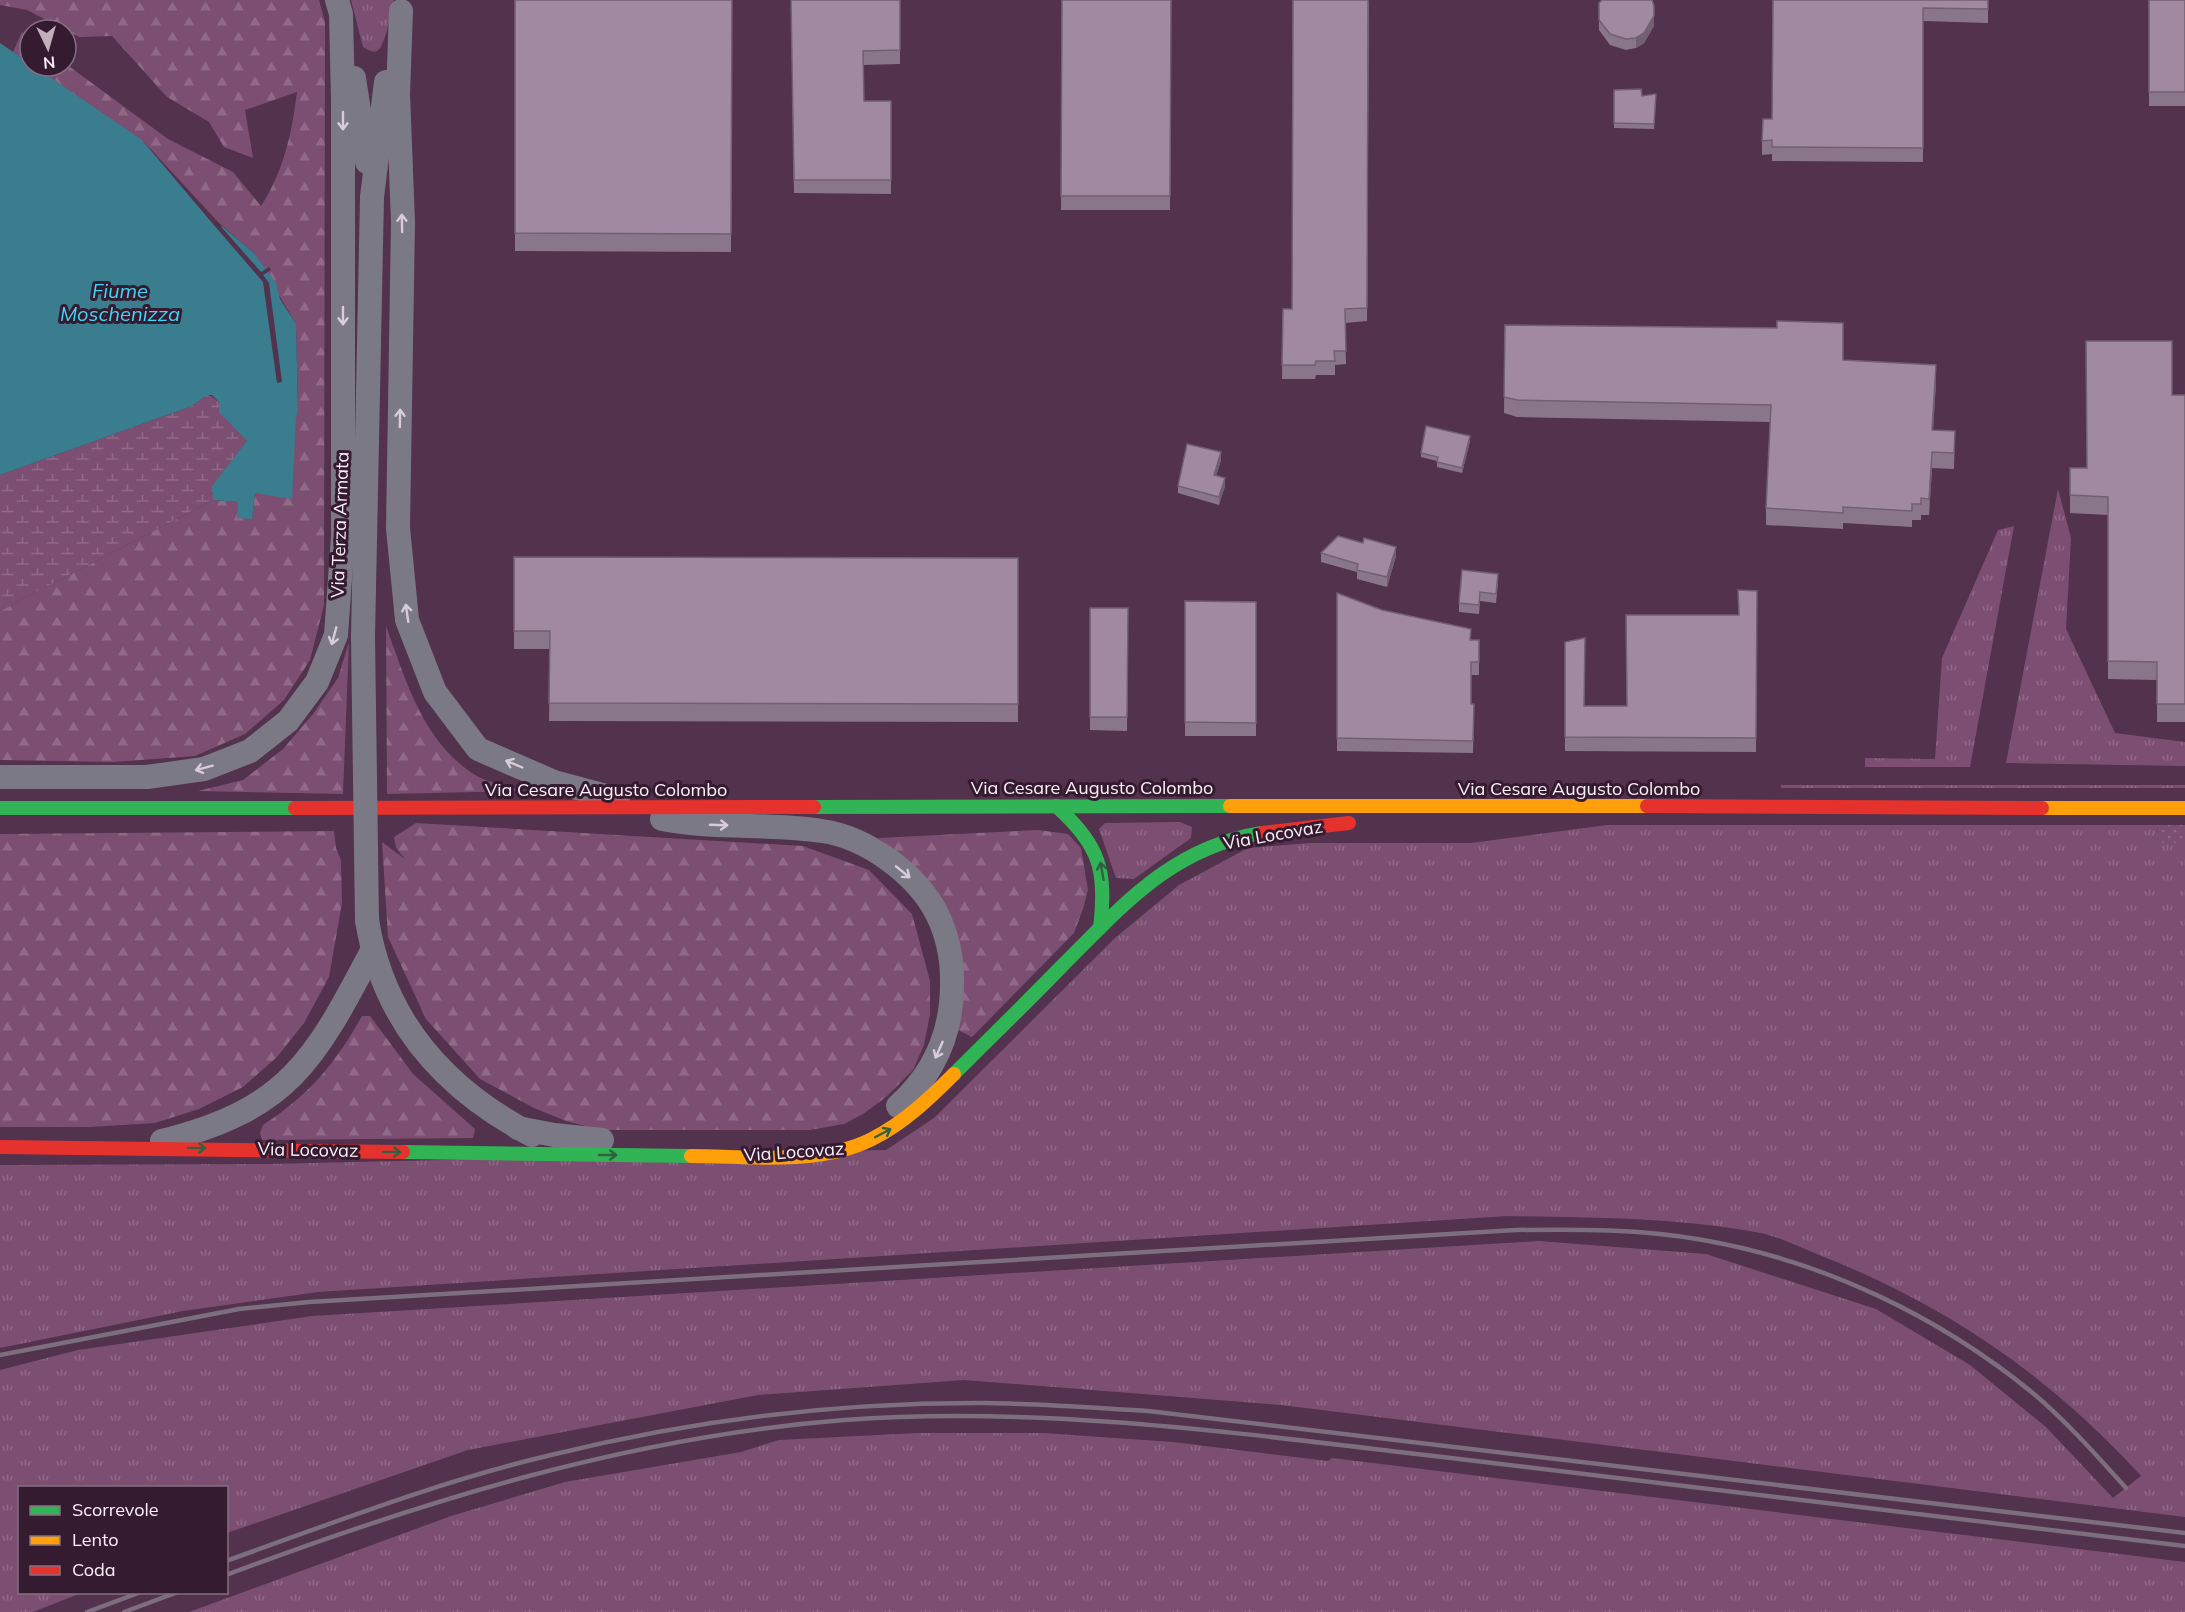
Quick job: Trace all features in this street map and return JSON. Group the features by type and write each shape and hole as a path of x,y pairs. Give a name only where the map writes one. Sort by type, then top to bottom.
{"main road":[{"path":"1056,806 1080,826 1096,849 1102,867 1105,895 1100,928"},
{"name":"Via Cesare Augusto Colombo","path":"0,808 1470,806 2185,808"},
{"name":"Via Locovaz","path":"0,1147 138,1146 570,1155 818,1154 855,1147 889,1131 938,1090 1142,889 1197,851 1233,839 1470,806"}],"street":[{"name":"Via Terza Armata","path":"402,6 386,77 372,197 363,637 367,920 372,951 399,1011 426,1055 452,1083 518,1128 570,1155"},
{"name":"Via Terza Armata","path":"402,6 398,94 403,222 398,528 407,620 435,692 478,749 554,782 649,807"},
{"name":"Via Terza Armata","path":"339,7 359,102 372,197"},
{"name":"Via Terza Armata","path":"0,777 147,777 204,770 250,751 258,745 288,721 316,682 336,635 343,537 343,101 339,7"},
{"name":"Via Locovaz","path":"518,1128 588,1140 834,1138 863,1128 893,1111 925,1079 941,1047 952,1009 948,943 937,913 913,881 857,841 824,831 685,823 599,807"},
{"path":"138,1146 198,1132 230,1119 276,1092 305,1064 328,1034 372,951"}],"green space":[{"path":"0,0 319,0 325,22 324,605 310,660 284,700 245,734 195,756 113,762 0,760 0,611 213,500 238,502 252,518 255,493 298,409 296,324 254,253 219,223 145,143 50,78 78,78 78,73 168,139 233,172 261,206 276,179 286,151 297,92 245,110 253,158 224,147 209,122 167,97 112,36 79,37 78,18 42,18 27,10 0,5"},
{"path":"351,0 394,0 386,35 377,51 363,47"},
{"path":"18,41 18,56 13,52"},
{"path":"207,395 223,407 248,441 213,486 213,500 0,611 0,475 192,406"},
{"path":"2058,489 2071,538 2066,629 2115,733 2185,742 2185,766 2006,763"},
{"path":"2014,526 1970,767 1865,767 1865,758 1935,759 1942,658 1998,530"},
{"path":"386,626 418,709 442,746 457,761 480,778 524,791 387,794"},
{"path":"349,642 343,794 198,791 243,780 283,749 313,714 338,678"},
{"path":"1781,785 2185,785 2185,788 1781,788"},
{"path":"1180,822 1192,827 1191,838 1134,879 1116,878 1099,829 1105,823"},
{"path":"416,823 803,846 869,870 912,914 930,981 930,1014 924,1045 913,1070 886,1097 863,1114 844,1124 810,1130 600,1130 566,1121 534,1108 480,1079 426,1019 388,937 382,842 405,859 396,848 394,837"},
{"path":"1607,825 2157,825 2159,843 2185,843 2185,1517 1281,1405 964,1380 758,1395 468,1450 228,1533 228,1486 18,1486 18,1594 78,1594 33,1612 0,1612 0,1370 78,1350 312,1316 1539,1241 1706,1254 1876,1309 1970,1365 2046,1427 2113,1498 2141,1476 2107,1440 2034,1376 1955,1322 1913,1298 1870,1276 1776,1237 1729,1228 1666,1221 1508,1216 318,1292 183,1311 0,1348 0,1165 266,1164 886,1150 934,1118 1115,938 1179,885 1248,848 1310,843 1471,843"},
{"path":"2157,825 2185,825 2185,843 2159,843"},
{"path":"1038,830 1068,834 1081,848 1088,890 1083,909 1074,933 972,1037 958,1030 961,1010 906,860 878,838"},
{"path":"334,831 336,848 341,860 342,903 329,977 304,1023 277,1057 243,1087 199,1109 155,1123 89,1127 0,1127 0,834"},
{"path":"362,1016 370,1016 413,1074 475,1129 473,1138 262,1140 260,1133 263,1125 294,1102 320,1077 342,1049"},
{"path":"918,1433 1043,1433 1173,1442 1328,1461 1332,1458 2185,1562 2185,1612 189,1612 451,1516 565,1482 741,1452 779,1440"}],"water":[{"name":"Fiume Moschenizza","path":"0,43 18,55 18,78 51,78 142,140 213,224 223,227 254,253 276,283 280,299 296,324 298,410 292,499 255,493 252,519 237,518 238,502 213,500 212,486 247,441 219,412 219,402 212,395 207,395 192,406 0,475"}],"pier":[{"path":"216,221 261,272 269,267 271,270 263,275 269,283 282,382 277,383 263,282 213,224"}],"building":[{"path":"515,0 732,0 731,234 515,233"},
{"path":"791,0 900,0 900,50 863,51 864,101 891,101 891,180 794,180"},
{"path":"1062,0 1171,0 1170,196 1061,196"},
{"path":"1293,0 1368,0 1367,308 1345,309 1346,351 1334,351 1335,361 1316,361 1315,365 1282,365 1283,309 1292,309"},
{"path":"1602,0 1652,0 1654,16 1644,33 1636,38 1626,39 1610,34 1599,20 1599,3"},
{"path":"1773,0 1988,0 1988,9 1923,8 1923,148 1772,147 1772,140 1762,141 1763,119 1772,119"},
{"path":"2149,0 2185,0 2185,92 2149,92"},
{"path":"1641,89 1642,96 1656,94 1654,124 1614,123 1614,90"},
{"path":"1777,321 1843,323 1843,360 1936,365 1932,430 1955,431 1954,453 1932,452 1929,499 1921,498 1921,504 1912,504 1912,511 1843,507 1843,513 1766,508 1771,405 1517,400 1504,397 1505,325 1777,328"},
{"path":"2086,341 2172,341 2172,395 2185,395 2185,704 2157,704 2157,662 2108,661 2108,497 2070,495 2070,468 2087,468"},
{"path":"1426,426 1470,436 1462,468 1437,462 1438,457 1421,453"},
{"path":"1187,444 1221,452 1214,475 1225,478 1219,497 1178,486"},
{"path":"1338,536 1363,543 1364,538 1396,547 1387,577 1357,570 1358,564 1321,553"},
{"path":"514,557 1018,558 1018,704 549,703 550,631 514,631"},
{"path":"1462,570 1498,574 1496,594 1480,592 1479,605 1459,603"},
{"path":"1738,590 1757,591 1756,738 1565,737 1565,642 1585,638 1584,706 1627,706 1626,615 1739,615"},
{"path":"1337,593 1382,610 1471,629 1470,640 1479,640 1479,662 1471,662 1471,704 1474,704 1473,741 1337,738"},
{"path":"1185,601 1256,602 1256,723 1185,722"},
{"path":"1090,608 1128,608 1127,717 1090,717"}],"railway":[{"path":"0,1355 239,1309 309,1302 1516,1230 1633,1232 1703,1240 1748,1249 1792,1262 1835,1277 1919,1317 1959,1340 2034,1394 2070,1428 2126,1488"},
{"path":"228,1560 468,1477 604,1443 713,1423 822,1410 987,1403 1148,1411 2185,1533"},
{"path":"228,1574 453,1497 607,1457 764,1428 844,1420 920,1416 1072,1419 1224,1432 2185,1546"},
{"path":"87,1612 136,1594"},
{"path":"124,1612 173,1594"}],"traffic: fast":[{"path":"1056,806 1082,834 1097,860 1102,890 1100,928"},
{"path":"814,807 1230,806"},
{"path":"0,808 295,808"},
{"path":"954,1074 1105,922 1151,882 1175,865 1201,851 1230,840 1262,833"},
{"path":"403,1152 691,1156"}],"traffic: slow":[{"path":"1230,806 1647,806"},
{"path":"2042,808 2185,808"},
{"path":"691,1156 783,1158 830,1153 851,1147 872,1139 906,1118 954,1074"}],"traffic: jam":[{"path":"1647,806 2042,808"},
{"path":"295,808 814,807"},
{"path":"1262,833 1349,823"},
{"path":"0,1147 403,1152"}]}
